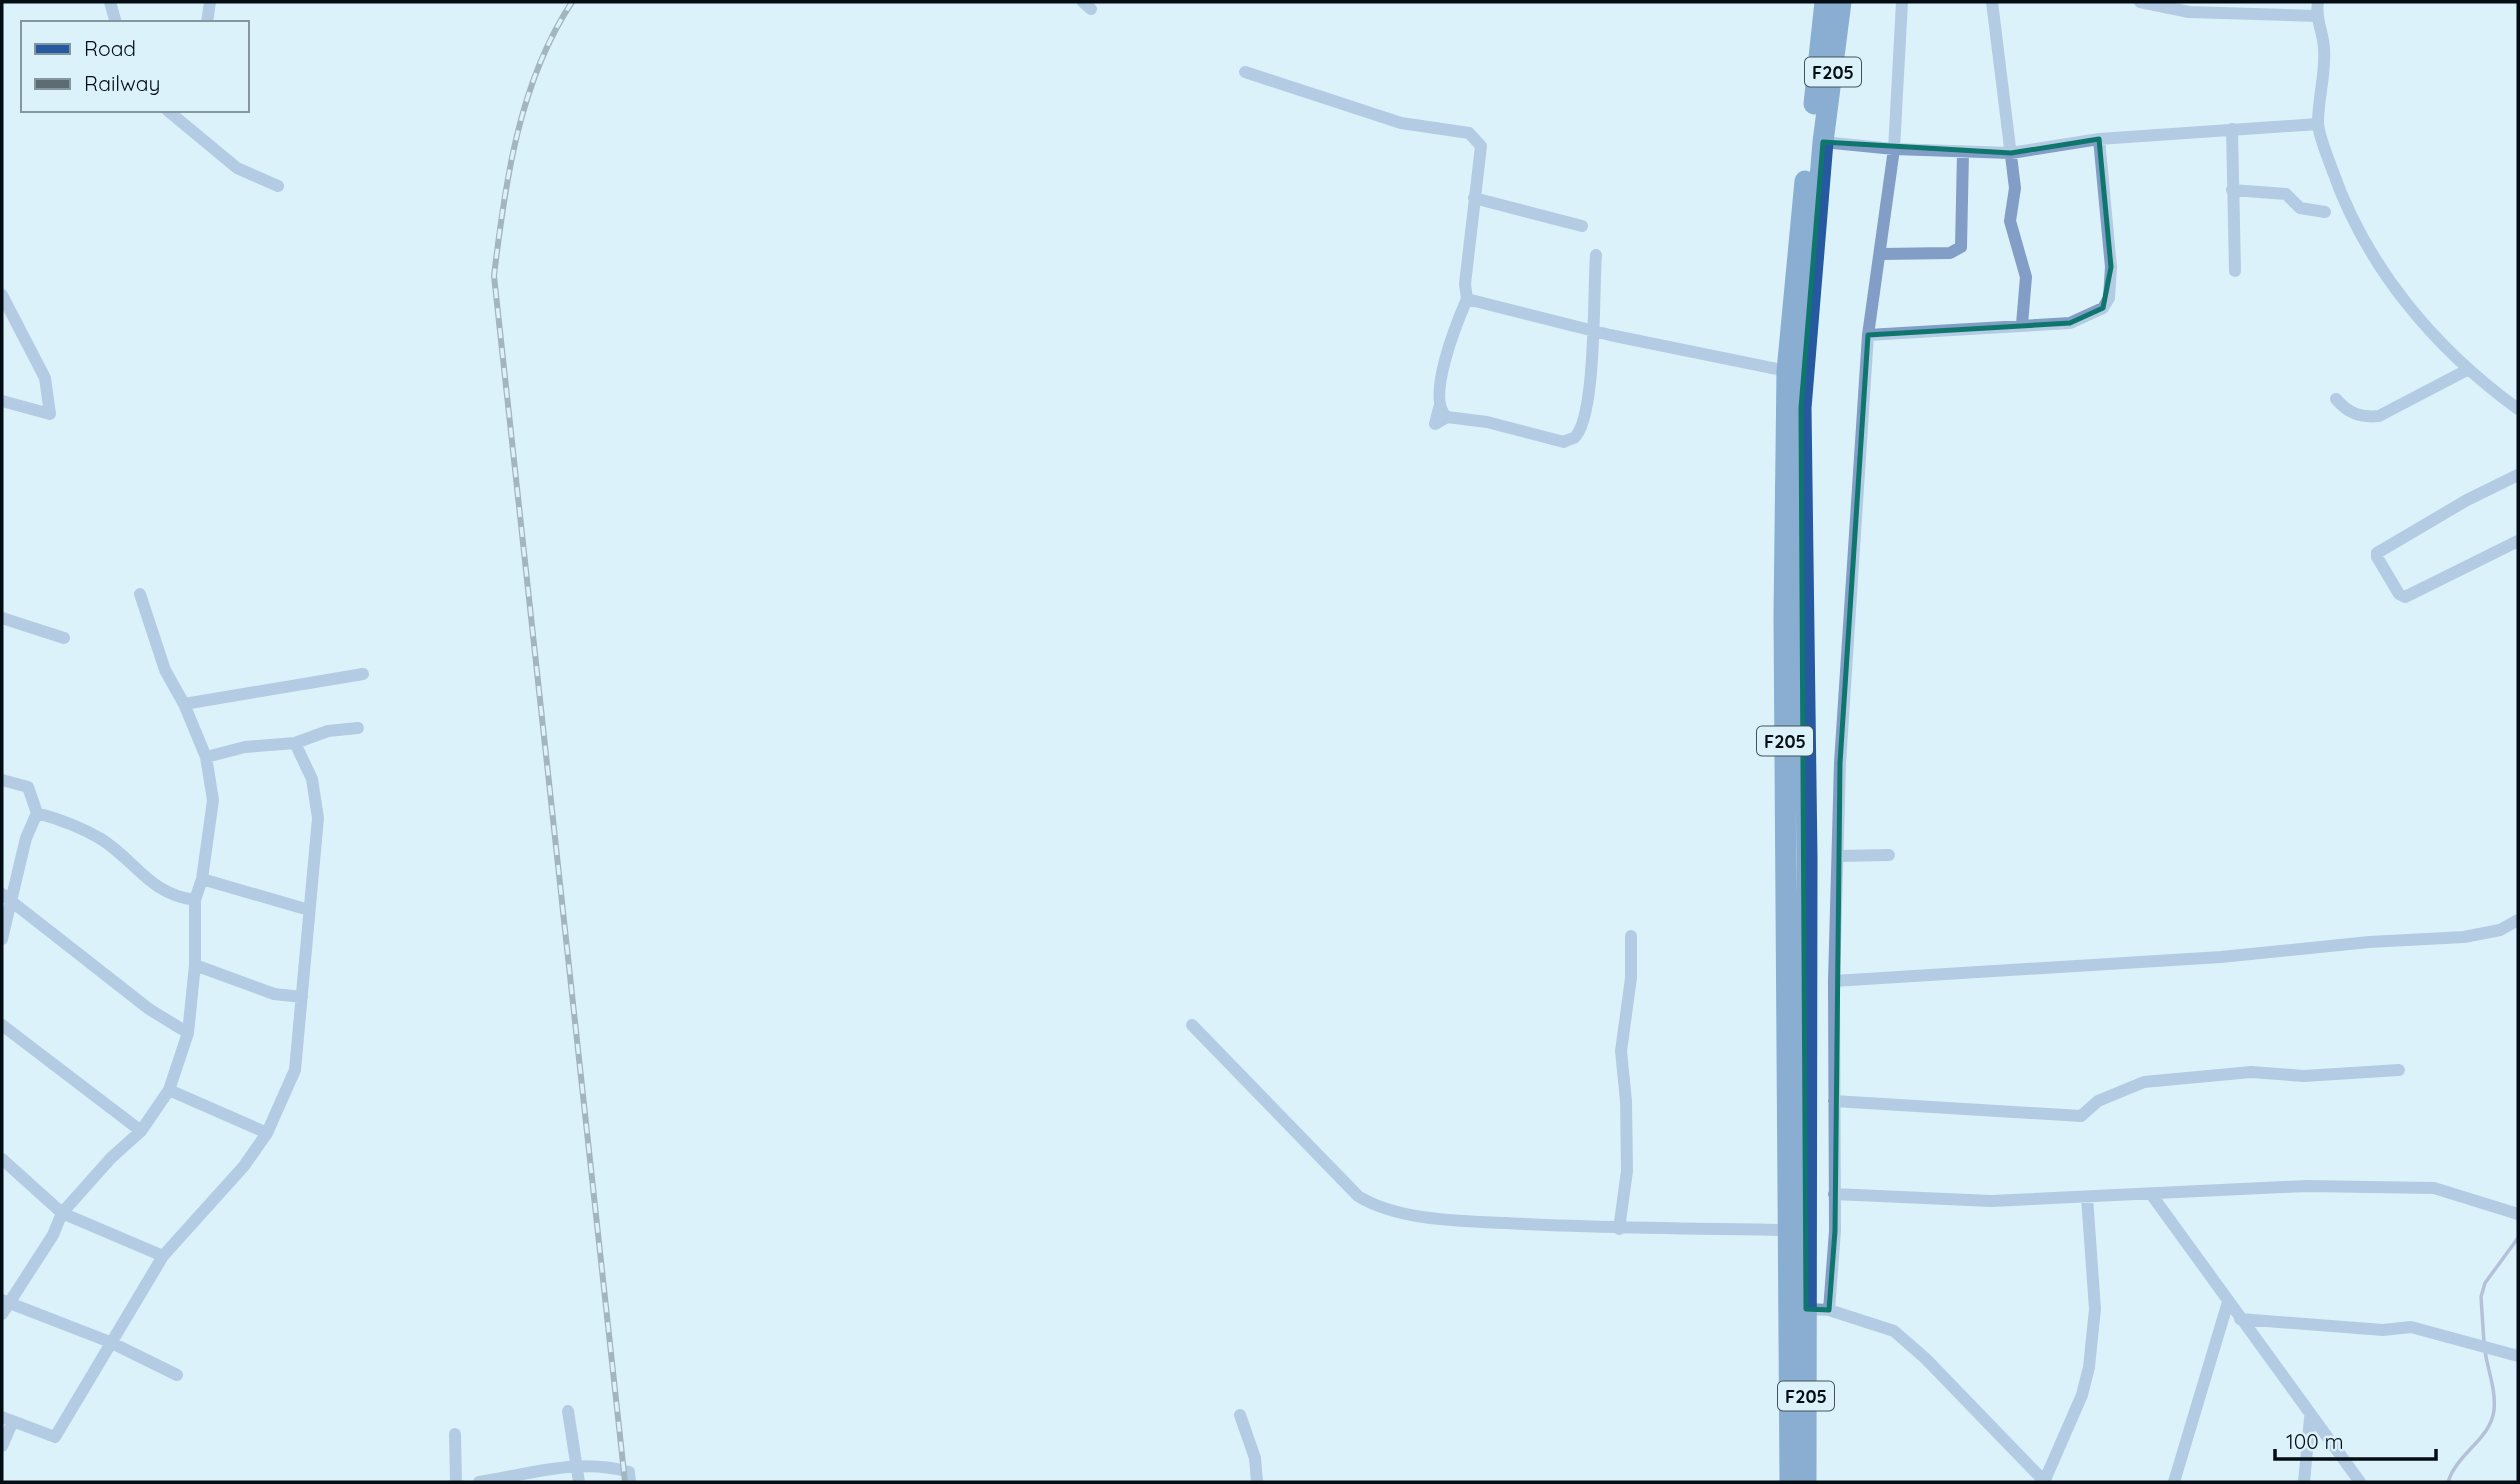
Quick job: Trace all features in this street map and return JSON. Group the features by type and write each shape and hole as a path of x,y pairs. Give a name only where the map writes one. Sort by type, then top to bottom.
{"main road":[{"name":"F205","path":"1805,1482 1806,1309 1787,372 1825,2"},
{"name":"F205","path":"1790,1482 1794,616 1801,408 1823,142 1841,2"}],"street":[{"path":"110,2 115,21"},
{"path":"207,21 210,2"},
{"path":"1829,1310 1835,1231 1834,981 1840,763 1868,335 1894,149 1902,2"},
{"path":"1992,2 2015,188 2010,221 2026,277 2022,324"},
{"path":"2140,2 2189,12 2316,16"},
{"path":"2318,2 2316,16 2325,49 2318,124 2345,206 2363,242 2426,328 2467,370 2518,409"},
{"path":"1245,72 1401,122 1469,133 1481,146 1466,299 1451,336 1441,384 1443,413 1488,422 1542,438 1564,442 1574,438 1581,426 1587,400 1595,332 1593,294 1596,255"},
{"path":"172,112 237,168 278,186"},
{"path":"1823,142 1894,149 2011,153 2099,139 2318,124"},
{"path":"2232,129 2235,271"},
{"path":"1868,335 2070,323 2103,308 2109,298 2111,267 2099,139"},
{"path":"1881,254 1950,253 1961,247 1963,153"},
{"path":"2232,190 2286,194 2300,208 2325,212"},
{"path":"1474,198 1582,226"},
{"path":"2,295 45,379 51,414 2,401"},
{"path":"1466,299 1595,332 1787,372"},
{"path":"2336,399 2344,409 2363,418 2379,416 2467,370"},
{"path":"2518,475 2401,537 2377,553 2377,557 2399,594 2405,597 2518,541"},
{"path":"139,594 165,670 184,704 206,757 213,800 202,879 195,900 195,965 188,1032 169,1090 141,1131 111,1158 62,1213 52,1236 4,1306 110,1342 177,1375"},
{"path":"2,618 64,638"},
{"path":"184,704 363,674"},
{"path":"206,757 245,747 295,743 328,731 358,728"},
{"path":"2,1446 7,1420 55,1437 163,1256 244,1166 267,1133 295,1070 318,818 312,779 295,743"},
{"path":"2,780 28,787 37,813 7,897 2,939"},
{"path":"37,813 68,822 103,840 151,884 195,900"},
{"path":"1838,856 1889,855"},
{"path":"202,879 309,910"},
{"path":"7,897 149,1009 188,1032"},
{"path":"1834,981 2221,957 2369,942 2464,937 2500,930 2518,920"},
{"path":"1619,1228 1627,1171 1626,1101 1621,1051 1631,978 1631,936"},
{"path":"195,965 274,994 302,997"},
{"path":"2,1025 141,1131"},
{"path":"1192,1025 1358,1196 1377,1208 1461,1221 1619,1228 1790,1230"},
{"path":"1834,1101 2081,1116 2098,1101 2144,1082 2251,1072 2304,1076 2399,1070"},
{"path":"169,1090 267,1133"},
{"path":"2,1159 62,1213 163,1256"},
{"path":"1834,1194 1991,1201 2306,1186 2434,1188 2518,1214"},
{"path":"2151,1194 2310,1418 2360,1482"},
{"path":"1806,1309 1829,1310 1894,1331 1926,1359 2045,1482 2082,1395 2089,1367 2095,1309 2087,1196"},
{"path":"2174,1482 2228,1302"},
{"path":"2240,1319 2383,1330 2411,1327 2518,1356"},
{"path":"568,1411 579,1482"},
{"path":"1240,1415 1255,1458 1258,1482"},
{"path":"2304,1482 2310,1418"},
{"path":"455,1434 456,1482"},
{"path":"479,1482 575,1467 617,1468 629,1472 630,1482"}],"highlighted area":[{"path":"2099,139 2111,267 2103,308 2070,323 1868,335 1840,763 1835,1231 1829,1310 1806,1309 1801,408 1823,142 2011,153"}],"waterway":[{"path":"2484,1343 2481,1297 2485,1283 2518,1238"},
{"path":"2448,1482 2452,1472 2492,1420 2494,1395 2485,1351"}],"railway":[{"path":"572,2 539,65 517,134 503,205 494,276 625,1482"}]}
